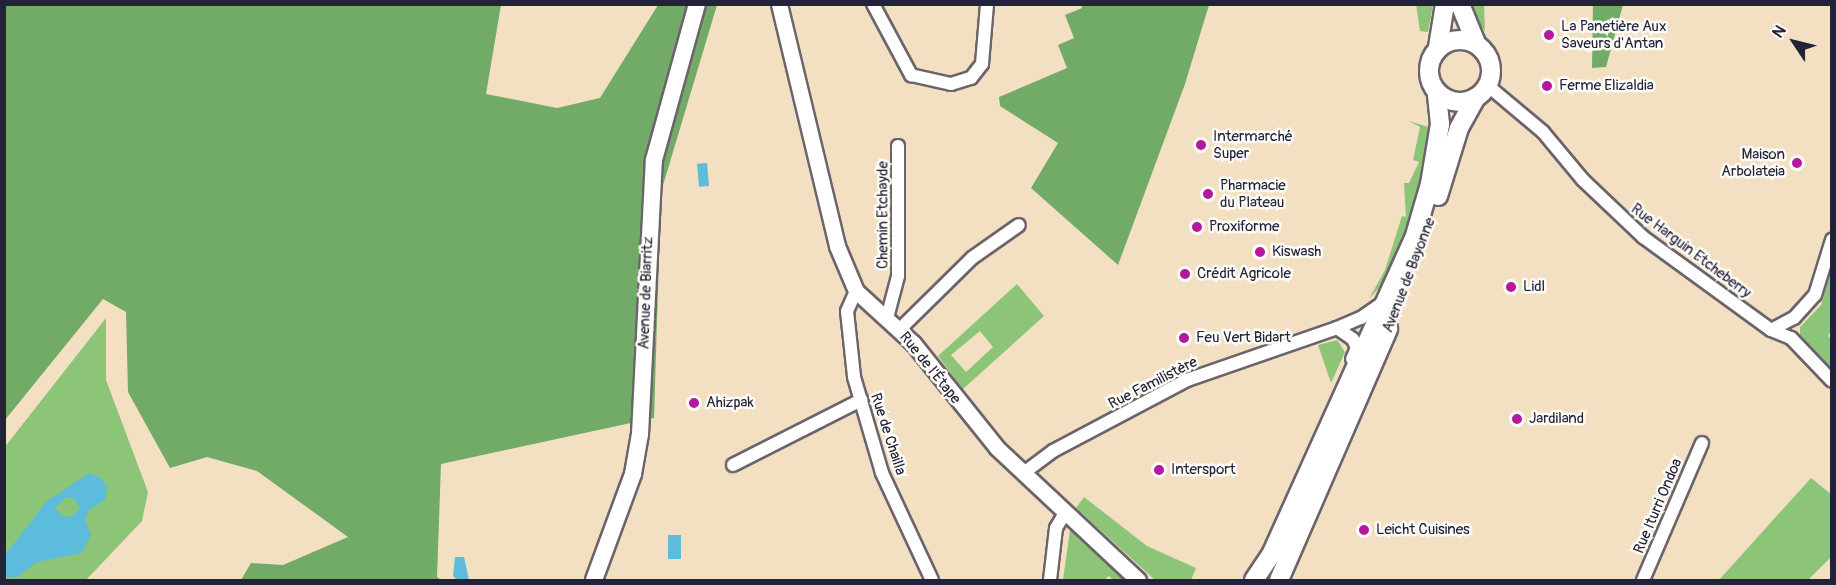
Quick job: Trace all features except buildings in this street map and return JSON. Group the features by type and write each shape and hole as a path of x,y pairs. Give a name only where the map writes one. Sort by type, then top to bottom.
{"main road":[{"name":"Avenue de Biarritz","path":"594,580 633,474 639,434 654,160 697,4"},
{"path":"1445,4 1438,47 1428,70 1437,93 1456,102 1482,91 1490,62 1476,44 1460,4"},
{"path":"1438,47 1456,39 1476,44"},
{"name":"Avenue de Bayonne","path":"1279,580 1421,252 1459,128 1482,91"},
{"name":"Avenue de Bayonne","path":"1254,580 1271,555 1317,456 1369,322 1390,297 1430,184 1440,124 1437,93"},
{"name":"Avenue de Bayonne","path":"1266,580 1308,492 1307,478"}],"street":[{"name":"Rue de l'Étape","path":"779,4 837,246 844,270 856,291 899,330 973,422 1065,513 1138,580"},
{"path":"873,4 911,75 951,84 970,78 982,64 987,4"},
{"name":"Rue Harguin Etcheberry","path":"1482,91 1543,132 1584,180 1643,237 1771,330 1791,338 1832,381"},
{"name":"Chemin Etchayde","path":"887,318 898,276 898,146"},
{"path":"899,330 972,258 1019,225"},
{"path":"1771,330 1794,318 1815,295 1832,240"},
{"name":"Rue de Chailla","path":"856,291 847,310 861,400 882,473 932,580"},
{"name":"Avenue de Bayonne","path":"1350,417 1358,385 1382,329 1369,322"},
{"name":"Rue Familistère","path":"1025,472 1070,442 1187,380 1337,328 1369,322"},
{"name":"Avenue de Bayonne","path":"1317,456 1330,407 1357,348 1353,339 1337,328"},
{"path":"733,465 861,400"},
{"name":"Rue Iturri Ondoa","path":"1643,580 1702,443"},
{"path":"1050,580 1056,528 1065,513"}],"green space":[{"path":"1416,4 1433,5 1428,32 1420,31"},
{"path":"5,5 501,5 486,94 557,108 600,98 658,5 717,5 661,192 654,418 441,464 437,577 441,580 241,580 251,563 283,565 348,537 257,471 207,457 170,468 128,392 126,312 103,299 5,420"},
{"path":"1081,5 1209,5 1185,84 1118,265 1031,188 1058,143 1000,106 999,97 1067,68 1058,45 1074,38 1065,15 1082,8"},
{"path":"1471,5 1484,5 1485,31 1476,19"},
{"path":"1593,5 1623,5 1606,67 1592,68"},
{"path":"1409,121 1432,128 1431,146 1392,273 1369,299 1385,270 1402,216 1406,217 1404,183 1409,183 1419,162 1413,160 1420,127"},
{"path":"1831,270 1831,331 1828,336 1831,339 1831,369 1800,339 1800,327 1821,305"},
{"path":"1017,284 1044,316 963,389 938,356","holes":["980,331 993,347 966,372 951,355"]},
{"path":"106,318 106,380 148,492 142,521 86,580 5,580 4,448"},
{"path":"1337,340 1345,352 1331,383 1318,345"},
{"path":"1811,478 1831,494 1831,557 1808,580 1719,580"},
{"path":"1084,497 1147,546 1196,568 1191,580 1155,580 1076,508"},
{"path":"1070,530 1125,580 1113,580 1109,576 1104,580 1063,580"}],"water":[{"path":"707,163 709,186 699,187 697,164"},
{"path":"89,473 101,478 107,487 105,500 89,510 85,521 91,534 82,553 37,562 16,578 5,576 5,555 46,502","holes":["67,497 73,498 80,508 73,516 64,517 55,508"]},
{"path":"668,535 681,535 681,559 668,559"},
{"path":"455,557 464,557 469,580 457,580 453,576"}],"place":[{"name":"La Panetière Aux Saveurs d'Antan","path":"1549,35"},
{"name":"Ferme Elizaldia","path":"1547,86"},
{"name":"Intermarché Super","path":"1201,145"},
{"name":"Maison Arbolateia","path":"1797,163"},
{"name":"Pharmacie du Plateau","path":"1208,194"},
{"name":"Proxiforme","path":"1197,227"},
{"name":"Kiswash","path":"1260,252"},
{"name":"Crédit Agricole","path":"1185,274"},
{"name":"Lidl","path":"1511,287"},
{"name":"Feu Vert Bidart","path":"1184,338"},
{"name":"Ahizpak","path":"694,403"},
{"name":"Jardiland","path":"1517,419"},
{"name":"Intersport","path":"1159,470"},
{"name":"Leicht Cuisines","path":"1364,530"}]}
